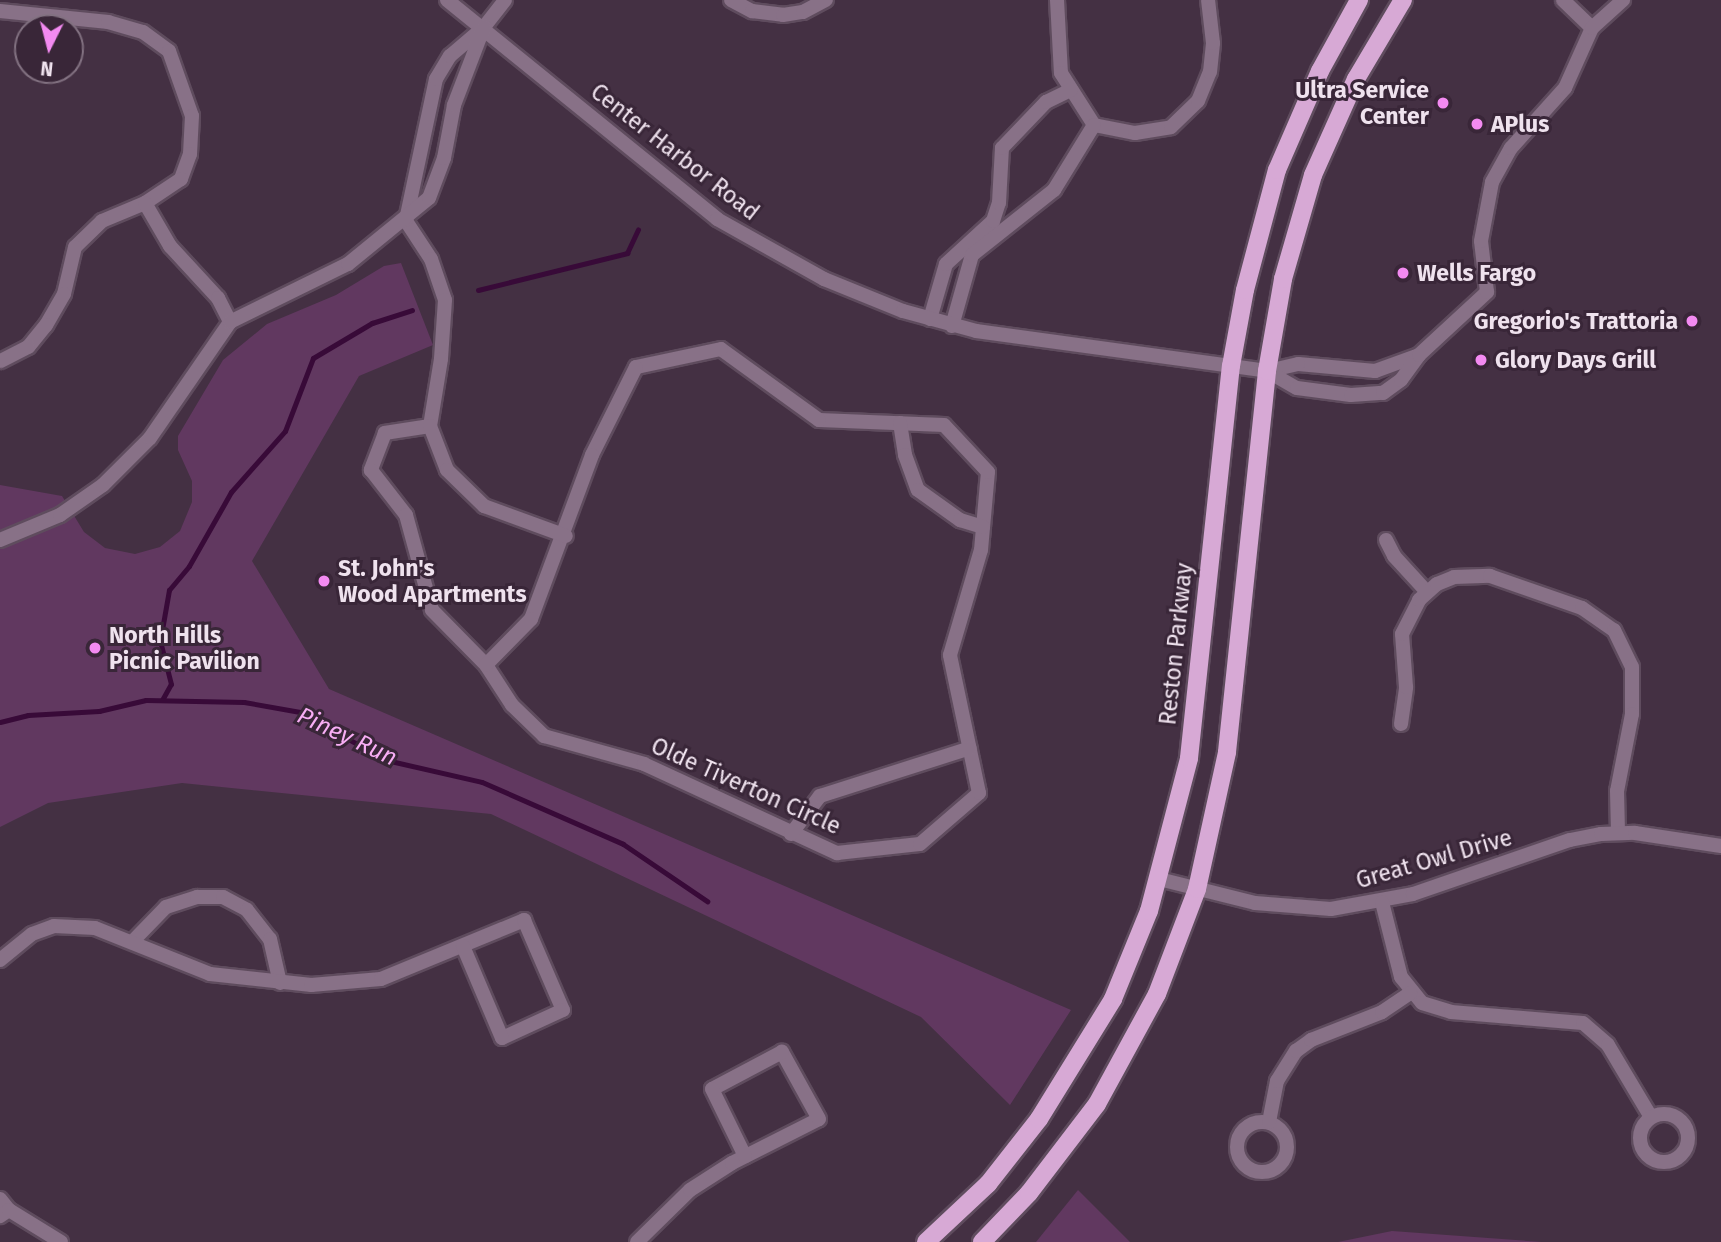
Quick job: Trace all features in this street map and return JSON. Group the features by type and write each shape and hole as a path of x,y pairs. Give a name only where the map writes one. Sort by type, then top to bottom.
{"main road":[{"name":"Reston Parkway","path":"926,1242 988,1184 1066,1078 1113,999 1159,879 1189,758 1231,366 1261,220 1277,170 1320,71 1359,0"},
{"path":"982,1242 1029,1193 1103,1094 1162,983 1197,889 1227,752 1267,371 1283,279 1313,176 1356,79 1402,0"}],"street":[{"name":"Center Harbor Road","path":"447,0 484,27 717,219 813,274 952,326 1025,340 1267,371"},
{"path":"505,0 484,27 450,55 436,79 406,221 431,258 445,300 430,426 446,470 484,506 566,536"},
{"path":"731,0 752,11 783,15 826,0"},
{"path":"1057,0 1061,73 1094,125 1135,133 1171,127 1198,101 1210,72 1213,43 1208,0"},
{"path":"1563,0 1592,28"},
{"path":"1267,371 1297,388 1375,395 1394,386 1419,355 1487,292 1481,241 1492,182 1511,148 1565,88 1592,28 1614,3"},
{"path":"0,11 108,23 143,32 169,51 192,116 190,154 181,179 145,203 102,221 75,247 64,294 46,325 27,347 0,361"},
{"path":"0,540 60,515 103,485 150,438 230,322 321,281 406,221 429,198 438,180 454,105 484,27"},
{"path":"930,319 946,264 993,221 999,203 1002,148 1046,102 1071,90"},
{"path":"952,326 972,255 1054,190 1094,125"},
{"path":"145,203 170,246 218,298 230,322"},
{"name":"Olde Tiverton Circle","path":"430,426 385,433 371,470 406,515 432,610 486,665 512,705 544,736 644,764 837,853 920,844 979,793 950,655 981,550 988,472 944,425 820,420 721,349 636,367 592,455 566,536 531,619 486,665"},
{"path":"1267,371 1298,364 1375,371 1419,355"},
{"path":"900,423 905,455 918,490 960,520 983,527"},
{"path":"1386,540 1394,556 1427,592"},
{"path":"1401,724 1406,687 1402,634 1407,617 1427,592 1454,577 1490,576 1582,608 1614,630 1625,648 1634,689 1620,762 1618,833"},
{"path":"791,834 820,796 970,748"},
{"name":"Great Owl Drive","path":"1159,879 1295,909 1382,902 1570,840 1618,833 1721,846"},
{"path":"133,941 166,907 197,897 223,897 247,910 270,939 280,983"},
{"path":"1382,902 1401,977 1410,993 1422,1003 1451,1012 1583,1023 1608,1045 1651,1117"},
{"path":"0,960 32,934 54,926 95,928 210,974 280,983 381,979 524,920 563,1010 502,1038 463,946"},
{"path":"1269,1122 1277,1082 1296,1051 1311,1040 1382,1012 1410,993"},
{"path":"637,1242 690,1190 745,1156 819,1119 782,1052 712,1089 745,1156"},
{"path":"1670,1114 1680,1119 1689,1138 1686,1149 1666,1163 1646,1155 1640,1134 1651,1117 1670,1114"},
{"path":"3,1208 61,1242"}],"shaded area":[{"path":"401,263 433,345 359,376 252,561 329,689 1071,1010 1010,1105 921,1017 491,814 182,783 48,803 0,827 0,485 62,496 84,532 105,548 135,554 160,547 180,531 192,502 192,481 178,450 178,436 223,360 267,324 336,295 384,266"},
{"path":"1078,1190 1130,1242 1036,1242"},
{"path":"1392,1231 1542,1242 1338,1242"}],"waterway":[{"path":"478,290 627,253 638,229"},
{"path":"162,700 171,684 160,641 169,590 189,566 231,492 285,431 313,358 372,323 412,310"},
{"name":"Piney Run","path":"0,722 28,715 99,711 146,700 244,702 300,712 386,760 482,782 623,844 707,901"}],"place":[{"name":"Ultra Service Center","path":"1443,103"},
{"name":"APlus","path":"1477,124"},
{"name":"Wells Fargo","path":"1403,273"},
{"name":"Gregorio's Trattoria","path":"1692,321"},
{"name":"Glory Days Grill","path":"1481,360"},
{"name":"St. John's Wood Apartments","path":"324,581"},
{"name":"North Hills Picnic Pavilion","path":"95,648"}]}
